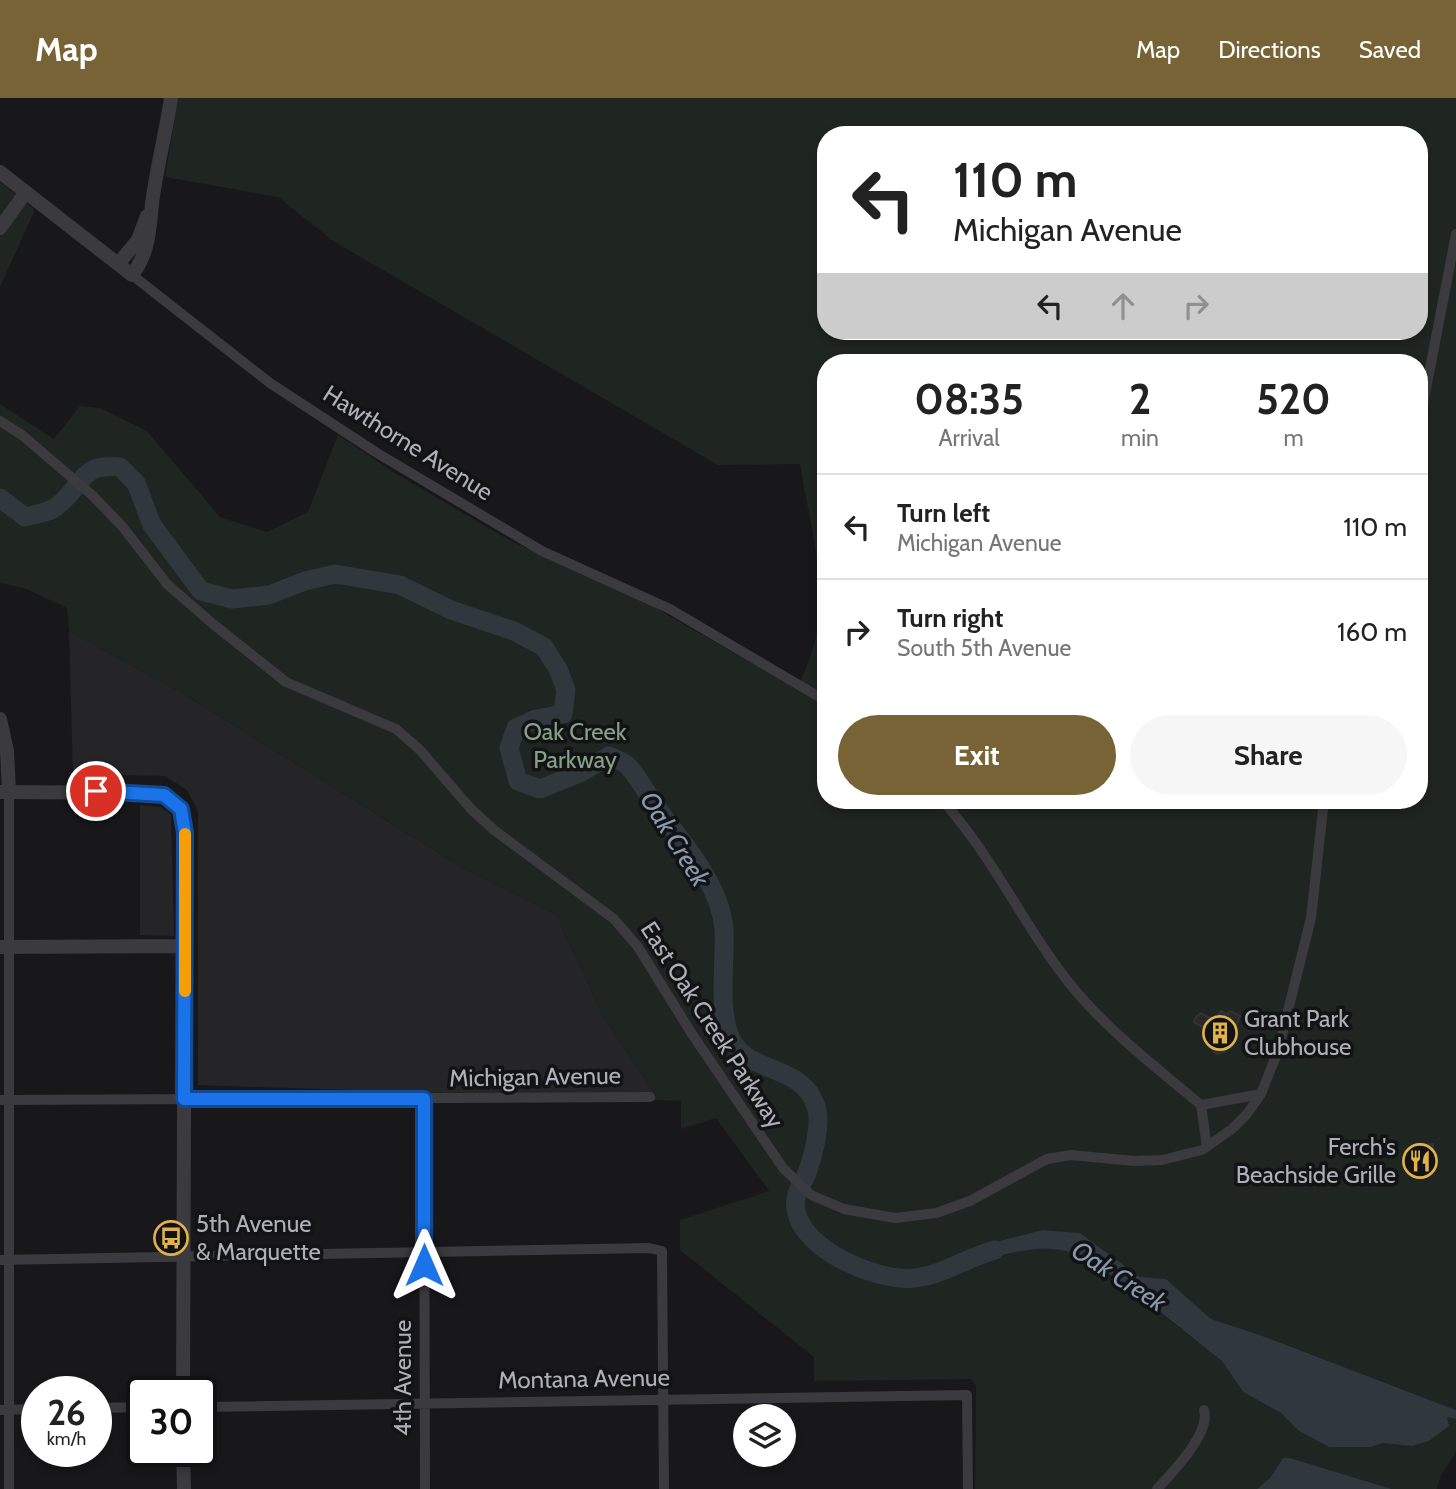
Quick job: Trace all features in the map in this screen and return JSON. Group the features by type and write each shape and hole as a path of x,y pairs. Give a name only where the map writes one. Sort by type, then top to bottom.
{"street":[{"path":"132,275 146,252 152,225 153,198 171,98"},
{"name":"Hawthorne Avenue","path":"0,172 270,383 377,453 542,551 670,609 817,696"},
{"path":"0,228 26,192"},
{"path":"118,264 138,240 153,198"},
{"path":"1428,379 1456,234"},
{"name":"East Oak Creek Parkway","path":"0,421 22,435 92,495 122,526 167,584 286,682 396,729 420,750 471,809 494,830 614,919 638,947 728,1089 788,1174 824,1203 854,1212 906,1218 956,1207 1046,1159 1079,1156 1149,1161 1184,1156 1207,1147 1247,1114 1261,1094 1278,1051 1311,918 1324,809"},
{"path":"0,719 7,751 4,792 4,1410 9,1489"},
{"path":"4,792 152,793 174,800 181,809 185,833 183,1376"},
{"path":"950,809 996,869 1075,989 1139,1053 1201,1105 1207,1147"},
{"path":"5,947 185,946"},
{"path":"1201,1105 1261,1094"},
{"name":"Michigan Avenue","path":"4,1100 650,1097"},
{"name":"4th Avenue","path":"424,1099 425,1489"},
{"path":"4,1260 649,1248 662,1251 664,1489"},
{"name":"Montana Avenue","path":"217,1407 967,1395 968,1489"},
{"path":"1157,1489 1186,1455 1202,1430 1206,1418 1205,1410"},
{"path":"183,1467 184,1489"}],"shaded area":[{"path":"69,631 184,694 463,868 556,914 603,1016 659,1100 198,1085 198,811 187,790 165,776 73,774"},
{"path":"140,805 161,807 171,815 174,936 140,935"}],"green space":[{"name":"Oak Creek Parkway","path":"178,98 1456,98 1456,1410 1211,1319 1167,1280 1140,1277 1080,1233 1042,1230 984,1245 970,1257 971,1265 1015,1252 1050,1249 1076,1255 1095,1265 1222,1361 1243,1392 1281,1413 1299,1431 1371,1447 1382,1443 1397,1444 1446,1417 1456,1419 1456,1452 1441,1475 1437,1489 1392,1489 1283,1458 1270,1478 1257,1489 975,1489 976,1386 971,1379 814,1381 814,1357 680,1250 680,1220 769,1191 716,1118 681,1129 681,1101 659,1100 603,1016 556,914 463,868 184,694 69,631 67,608 24,588 0,583 0,404 54,439 80,406 100,408 147,431 220,517 267,532 308,512 338,435 398,475 511,541 645,602 797,689 817,632 817,809 1428,809 1428,354 817,354 817,563 800,464 718,465 333,241 278,197 165,177"},
{"path":"0,182 35,210 0,287"}],"water":[{"path":"1042,1230 1080,1233 1140,1277 1166,1279 1211,1319 1456,1410 1456,1419 1447,1417 1449,1426 1429,1441 1412,1446 1383,1443 1371,1447 1329,1447 1299,1431 1281,1413 1243,1392 1222,1361 1116,1279 1076,1255 1061,1250 1038,1249 1015,1252 970,1265 970,1257 984,1245"},
{"path":"1283,1458 1392,1489 1257,1489 1270,1478"}],"building":[{"name":"Grant Park Clubhouse","path":"1221,1011 1227,1015 1230,1011 1240,1016 1225,1052 1216,1054 1210,1047 1210,1039 1205,1037 1206,1029 1194,1022 1201,1013 1215,1021"},
{"name":"Ferch's Beachside Grille","path":"1433,1144 1434,1170 1427,1176 1420,1174 1418,1164 1405,1165 1405,1151"}],"waterway":[{"name":"Oak Creek","path":"0,498 25,517 42,513 57,506 89,472 96,468 120,467 136,483 152,525 201,591 232,599 269,595 305,581 335,574 400,585 451,610 514,631 544,647 558,669 566,690 563,714 536,719 516,728 509,748 518,781 540,789 580,773 609,756 619,760 635,775 697,863 721,912 724,929 723,1004 728,1033 734,1044 753,1061 800,1083 816,1106 818,1122 814,1149 796,1198 797,1215 806,1231 820,1246 839,1258 859,1268 899,1278 915,1278 936,1273 995,1250"}],"slow traffic":[{"path":"185,834 185,991"}],"place":[{"name":"Grant Park Clubhouse","path":"1220,1033"},
{"name":"Ferch's Beachside Grille","path":"1420,1161"},
{"name":"5th Avenue & Marquette","path":"171,1238"}],"route":[{"path":"96,791 164,795 174,800 181,809 185,833 184,1099 424,1099 424,1265"}]}
